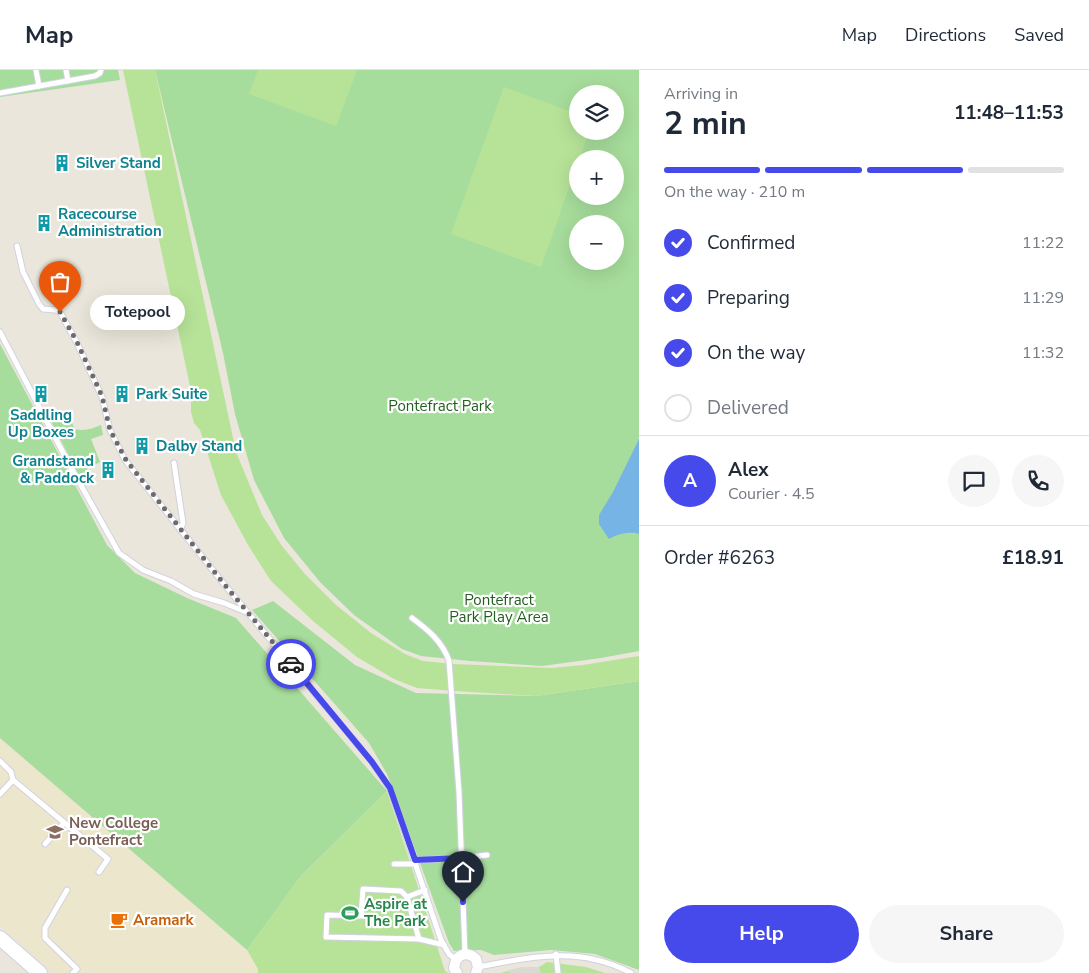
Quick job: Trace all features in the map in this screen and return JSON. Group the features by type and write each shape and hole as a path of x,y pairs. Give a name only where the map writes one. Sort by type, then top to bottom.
{"main road":[{"path":"0,938 40,973"}],"street":[{"path":"457,973 454,968 456,960 465,954 469,954 476,959 477,970"}],"lane":[{"path":"36,70 39,86"},
{"path":"66,70 68,81"},
{"path":"0,93 94,76 100,73 101,70"},
{"path":"17,246 23,272 38,304 43,308 60,312 76,340 102,396 110,430 126,460 180,530 372,762 390,788 444,945 449,954 456,960"},
{"path":"0,332 69,464 120,553 143,570 171,581 194,594 249,613"},
{"path":"174,463 182,523 180,530"},
{"path":"412,618 436,639 446,651 449,661 459,792 465,954"},
{"path":"0,762 11,772 13,780 108,859 99,872"},
{"path":"0,794 13,780"},
{"path":"45,844 64,823"},
{"path":"394,864 487,855"},
{"path":"418,939 407,897 401,891 363,889 361,916 327,915 326,937 418,939 444,945"},
{"path":"67,890 45,928 44,934 45,938 76,969 74,973"},
{"path":"407,897 425,890"},
{"path":"477,970 556,954 594,960 631,973"},
{"path":"556,954 558,973"}],"shaded area":[{"name":"New College Pontefract","path":"0,738 247,950 258,969 258,973 53,973 0,926"},
{"path":"522,967 539,967 541,973 511,973 506,971"}],"green space":[{"path":"0,70 118,70 120,80 0,97"},
{"path":"123,70 155,70 236,452 262,515 282,546 305,574 336,605 371,633 405,654 423,661 551,668 639,656 639,681 536,696 417,688 394,679 357,657 313,621 271,581 248,545 221,495 200,430 194,423 191,412 191,391"},
{"name":"Pontefract Park","path":"155,70 639,70 639,651 542,666 421,656 402,649 354,615 320,582 284,538 254,480 235,414 223,353"},
{"path":"258,70 357,70 336,126 249,94"},
{"path":"504,87 569,111 569,140 586,140 583,150 569,150 569,188 541,267 451,234"},
{"path":"0,344 107,545 135,573 187,598 236,618 387,791 301,876 247,950 0,738"},
{"path":"67,413 75,429 85,430 101,425 103,435 91,439 100,462 87,469 91,481 86,483 81,480 51,421"},
{"path":"273,601 355,665 416,693 536,696 639,681 639,970 595,954 551,950 494,955 481,950 454,951 449,943 387,774 369,743 252,610"},
{"name":"Aspire at The Park","path":"387,791 445,971 448,973 258,973 258,969 247,950 301,876"},
{"path":"547,962 586,967 605,973 501,973 522,967 539,967"}],"water":[{"path":"639,439 639,534 624,533 609,539 599,524 599,515 613,492"}],"way so far":[{"path":"60,312 76,340 102,396 110,430 126,460 173,521 291,664"}],"place":[{"name":"Silver Stand","path":"62,163"},
{"name":"Racecourse Administration","path":"44,223"},
{"name":"Totepool","path":"60,312"},
{"name":"Saddling Up Boxes","path":"41,394"},
{"name":"Park Suite","path":"122,394"},
{"name":"Dalby Stand","path":"142,446"},
{"name":"Grandstand & Paddock","path":"108,470"},
{"name":"New College Pontefract","path":"55,832"},
{"name":"Aspire at The Park","path":"350,913"},
{"name":"Aramark","path":"119,920"}],"route":[{"path":"291,664 372,762 390,788 415,860 461,858 463,902"}],"park label":[{"name":"Pontefract Park Play Area","path":"499,608"}]}
